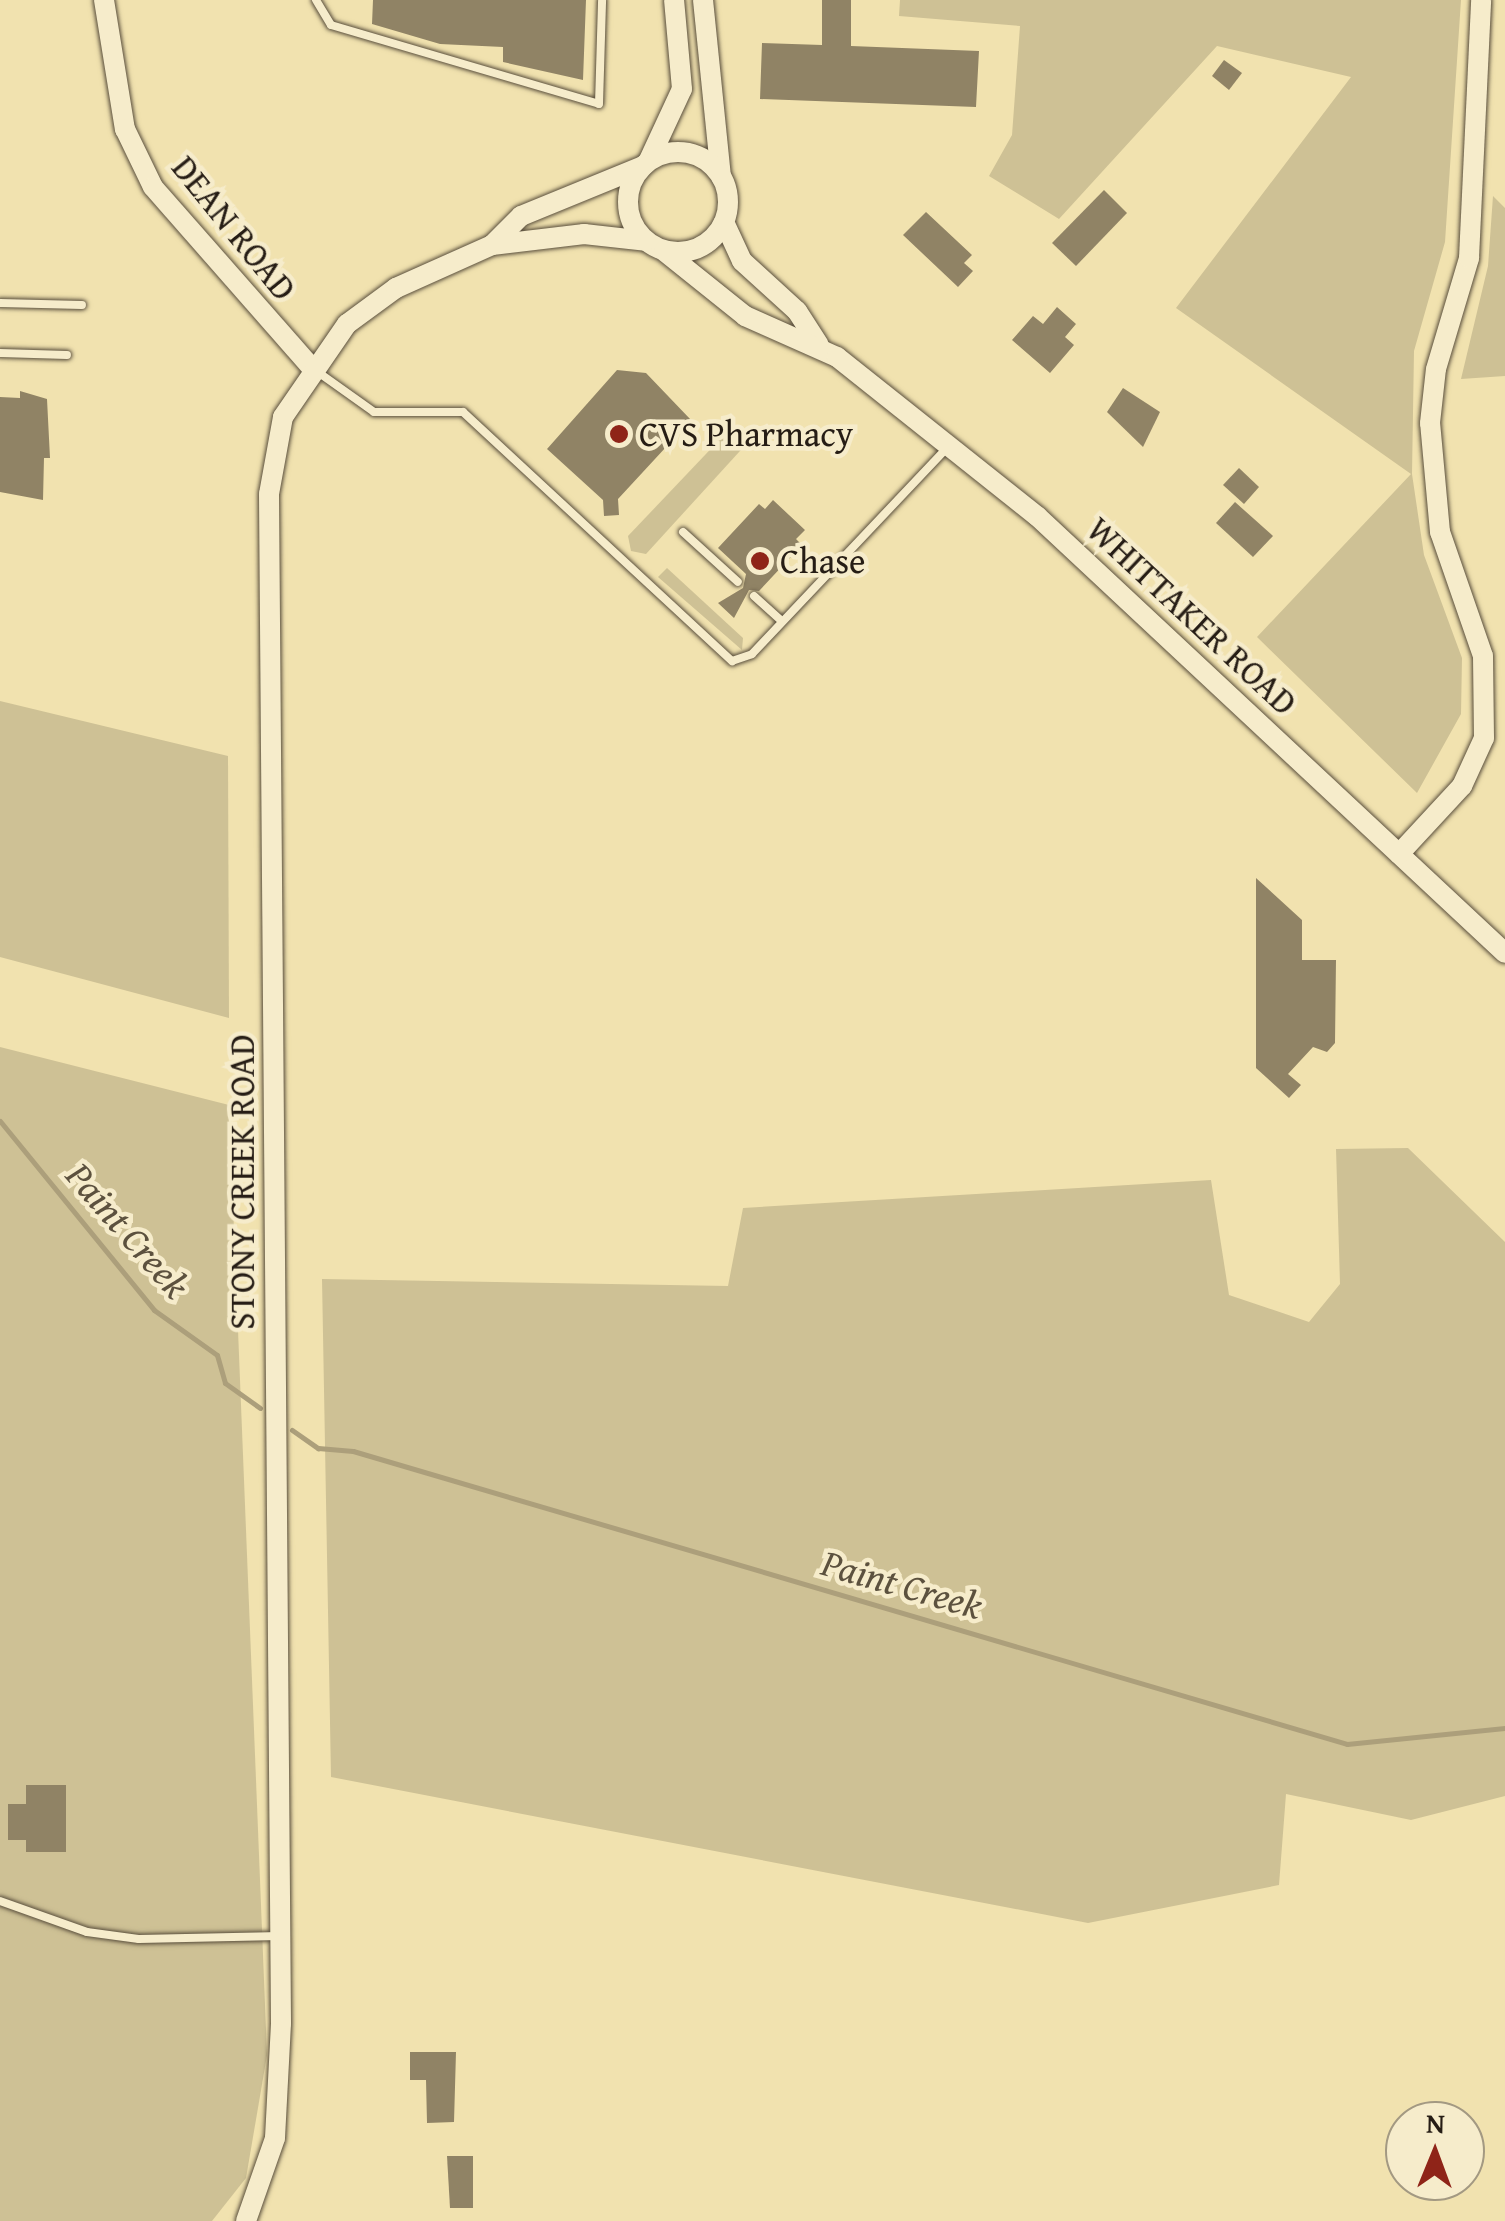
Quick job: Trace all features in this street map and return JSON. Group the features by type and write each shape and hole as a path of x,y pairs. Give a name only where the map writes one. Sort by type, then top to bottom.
{"main road":[{"name":"DEAN ROAD","path":"104,0 125,128 152,187 312,368"},
{"path":"674,0 682,90 627,202 655,246 707,244 724,222 703,0"},
{"path":"1399,854 1462,786 1484,738 1483,656 1440,532 1430,423 1436,370 1469,258 1481,0"},
{"path":"646,163 677,152 702,157 721,176"},
{"name":"STONY CREEK ROAD","path":"492,245 521,216 646,163"},
{"name":"WHITTAKER ROAD","path":"724,222 742,260 797,311 819,345"},
{"name":"STONY CREEK ROAD","path":"246,2221 275,2138 280,1936 269,494 283,418 312,368 347,324 396,288 492,245 584,234 655,246"},
{"name":"WHITTAKER ROAD","path":"655,246 745,316 819,345 1066,542 1505,954"}],"lane":[{"path":"316,0 331,25 599,104 602,0"},
{"path":"0,303 82,305"},
{"path":"0,353 67,355"},
{"path":"312,368 374,412 463,412 732,661 743,662 949,446"},
{"path":"682,532 738,582"},
{"path":"754,596 782,621"},
{"path":"0,1901 86,1932 139,1940 280,1936"}],"shaded area":[{"path":"900,0 1461,0 1445,242 1414,351 1412,474 1424,555 1462,658 1461,714 1417,793 1257,637 1411,474 1176,308 1351,77 1217,46 1059,219 989,176 1012,135 1020,26 899,16"},
{"path":"1493,196 1505,208 1505,376 1461,379 1488,266"},
{"path":"724,435 750,440 646,554 631,551 628,536"},
{"path":"667,568 743,638 742,650 658,577"},
{"path":"0,701 228,756 229,1018 0,957"},
{"path":"0,1047 229,1105 267,2055 246,2178 212,2221 0,2221"},
{"path":"1408,1148 1505,1242 1505,1796 1411,1820 1286,1794 1279,1885 1088,1923 331,1777 322,1279 728,1286 743,1208 1211,1180 1229,1295 1309,1322 1340,1284 1336,1149"}],"building":[{"path":"373,0 586,0 583,80 503,62 503,47 440,44 372,24"},
{"path":"822,0 851,0 851,46 979,51 976,107 760,99 762,43 822,45"},
{"path":"1224,60 1242,73 1229,90 1212,76"},
{"path":"1104,190 1127,213 1076,266 1052,243"},
{"path":"926,212 972,255 964,263 973,271 958,287 903,235"},
{"path":"1057,307 1076,324 1065,337 1074,345 1050,373 1012,340 1033,316 1043,324"},
{"name":"CVS Pharmacy","path":"617,370 646,373 691,420 618,499 619,515 604,516 603,500 547,449"},
{"path":"1123,388 1160,412 1143,447 1107,412"},
{"path":"20,391 47,399 50,458 44,458 43,500 0,492 0,397 20,398"},
{"path":"1239,468 1259,487 1244,504 1223,485"},
{"name":"Chase","path":"773,500 805,530 796,539 802,545 759,591 749,590 734,618 718,603 743,588 746,574 718,548 759,504 765,509"},
{"path":"1235,502 1273,536 1253,557 1216,523"},
{"path":"1256,878 1302,920 1302,960 1336,960 1335,1043 1327,1052 1313,1047 1288,1074 1301,1085 1289,1098 1256,1068"},
{"path":"26,1785 66,1785 66,1852 26,1852 26,1840 8,1840 8,1804 26,1804"},
{"path":"410,2052 456,2052 454,2122 427,2123 426,2080 410,2080"},
{"path":"447,2156 473,2156 473,2208 450,2208"}],"waterway":[{"name":"Paint Creek","path":"0,1121 154,1310 217,1355 225,1383 260,1408"},
{"name":"Paint Creek","path":"292,1430 318,1448 353,1451 1347,1744 1505,1728"}],"place":[{"name":"CVS Pharmacy","path":"619,434"},
{"name":"Chase","path":"760,561"}]}
